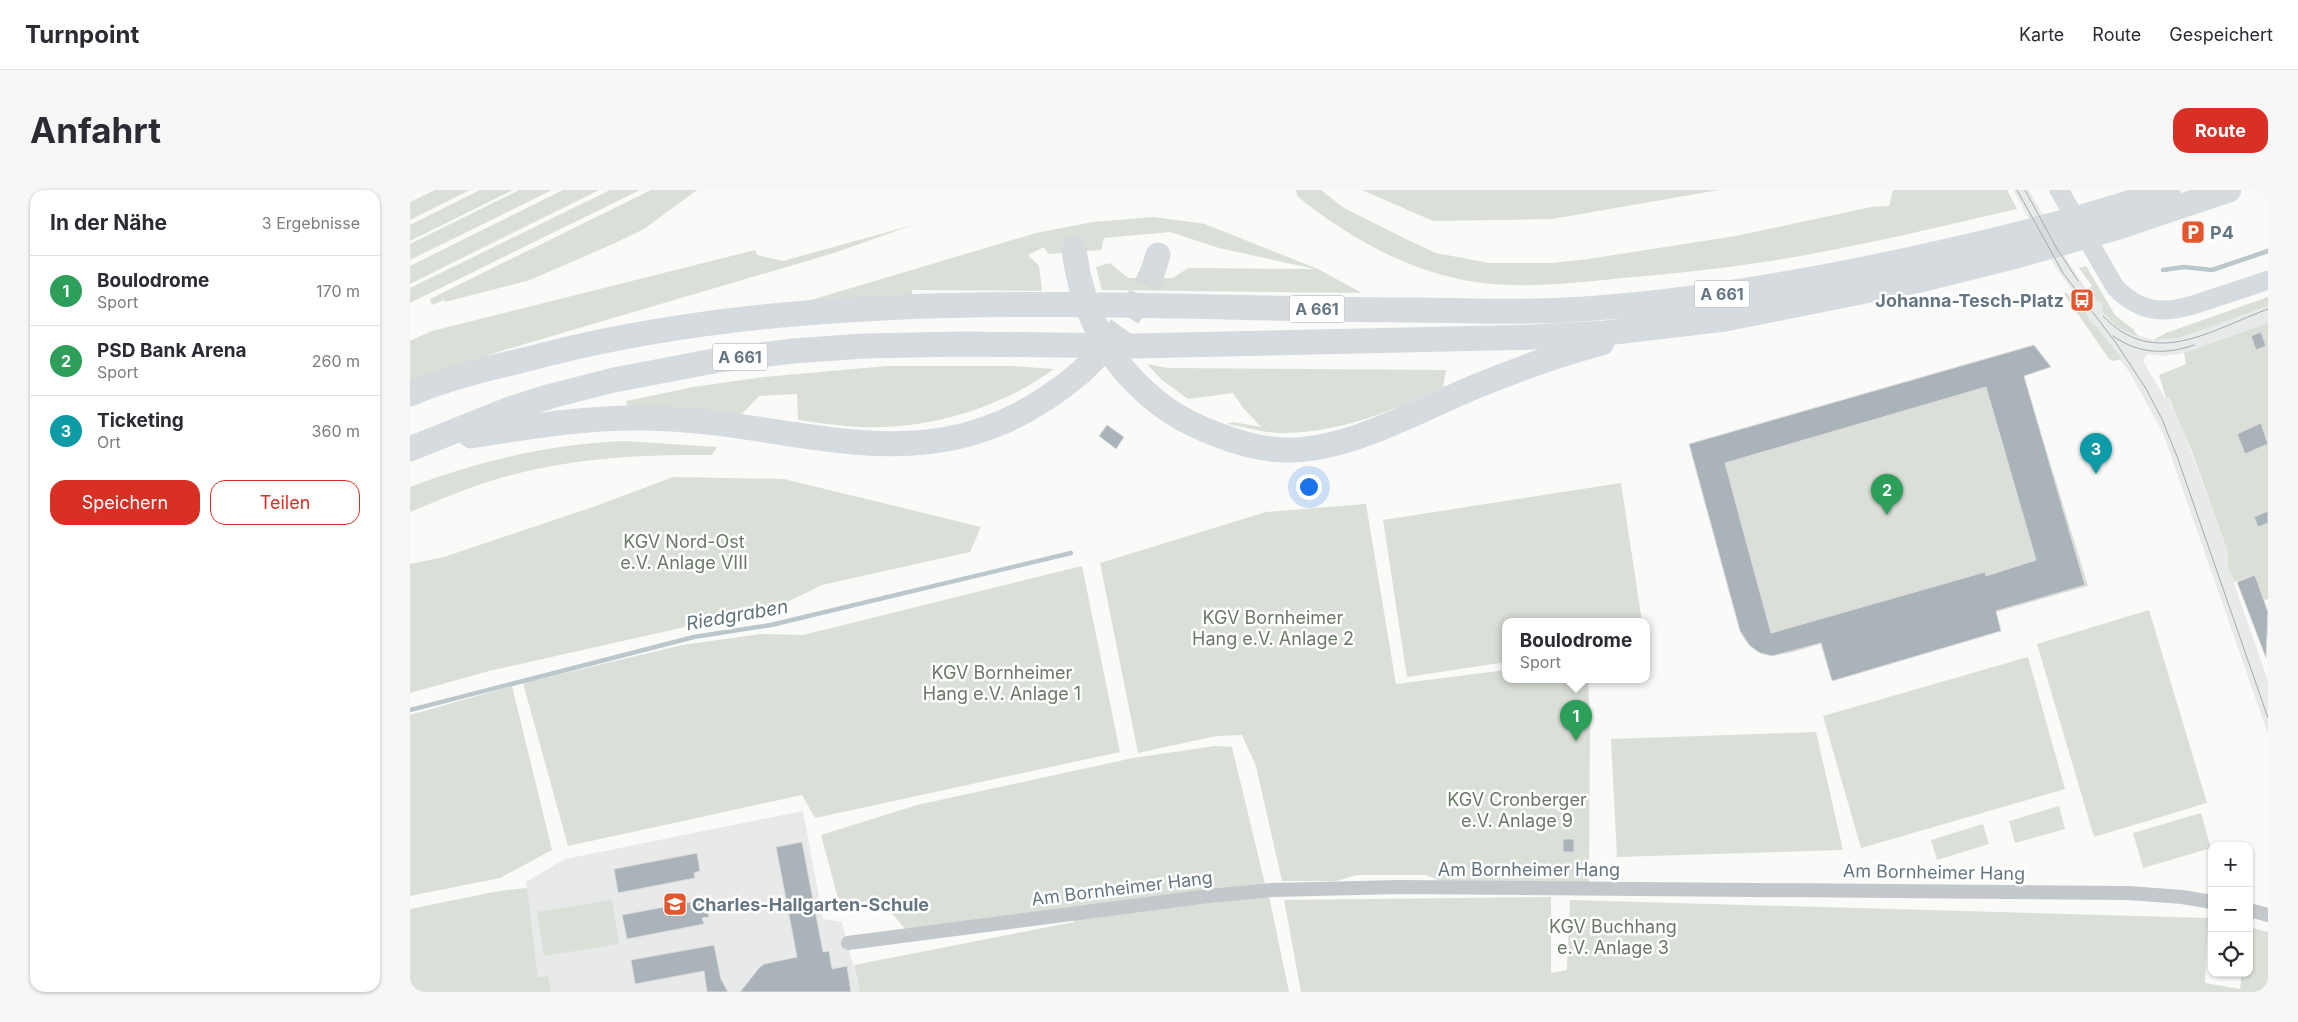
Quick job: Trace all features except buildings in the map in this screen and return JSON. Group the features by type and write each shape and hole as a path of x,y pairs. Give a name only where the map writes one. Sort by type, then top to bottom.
{"highway":[{"name":"A 661","path":"410,394 470,374 600,341 727,320 827,310 923,306 1048,305 1561,310 1654,304 1795,283 1919,269 2168,190"},
{"name":"A 661","path":"419,446 507,410 551,396 614,380 719,360 864,346 964,344 1134,346 1533,337 1655,328 1725,319 1919,269 2119,227 2229,190"},
{"path":"1074,249 1080,288 1094,325 1114,359 1126,374 1155,401 1188,422 1234,441 1259,448 1296,449 1320,447 1402,419 1476,386 1529,366 1583,348 1655,328"},
{"path":"419,446 547,424 643,418 725,424 812,438 860,443 931,443 975,434 1020,415 1055,394 1080,373"}],"main road":[{"path":"2059,190 2104,273 2114,287 2134,304 2151,310 2185,308 2268,280"}],"street":[{"name":"Am Bornheimer Hang","path":"848,943 1208,896 1274,890 1399,887 2128,893 2182,897 2208,901"},
{"path":"2253,911 2268,915"}],"shaded area":[{"path":"2013,190 2029,190 2070,265 2087,290 2089,288 2098,303 2100,302 2104,308 2138,335 2153,340 2179,338 2268,306 2268,323 2184,353 2164,356 2148,354 2143,361 2165,398 2168,397 2179,419 2228,552 2228,566 2268,681 2268,734 2163,433 2130,373 2120,360 2101,344 2072,300 2077,296 2058,271"},
{"name":"Charles-Hallgarten-Schule","path":"803,811 823,919 842,922 860,992 551,992 548,976 538,977 526,882 565,859"}],"green space":[{"path":"435,190 470,190 410,220 410,202"},
{"path":"480,190 513,190 410,241 410,225"},
{"path":"519,190 552,190 410,260 410,244"},
{"path":"563,190 599,190 410,284 410,266"},
{"path":"610,190 640,190 410,303 410,288"},
{"path":"651,190 697,190 644,229 613,244 530,280 445,302 444,300 432,305 430,299"},
{"path":"1296,190 1321,190 1344,208 1436,253 1489,263 1552,263 1736,236 1871,207 1889,206 1893,190 2007,190 2017,209 1855,245 1754,263 1586,282 1512,285 1476,282 1452,277 1404,262 1358,239 1316,211 1297,196"},
{"path":"1362,190 1719,190 1552,219 1433,221"},
{"path":"1154,217 1205,224 1318,269 1362,293 1102,290 1096,267 1110,263 1128,278 1173,278 1188,268 1315,269 1219,248 1170,232 1104,238 1101,250 1048,254 1044,247 1028,255 1039,266 1042,291 912,290 912,297 794,305 1036,233 1093,222"},
{"path":"913,225 834,253 501,351 410,384 410,341 432,331 755,250 757,255 783,261"},
{"path":"2086,266 2115,315 2134,330 2138,337 2118,327 2102,311 2103,306 2100,302 2098,303 2089,288 2092,286 2079,268"},
{"path":"2066,292 2072,300 2076,298 2094,326 2122,359 2114,361 2109,359 2064,294"},
{"path":"2268,297 2268,306 2179,338 2153,340 2166,333"},
{"path":"2268,323 2268,599 2264,600 2255,575 2234,582 2228,566 2228,552 2191,449 2169,397 2166,398 2159,375 2186,364 2184,353"},
{"path":"2009,352 2020,389 2027,387 2088,586 1826,660 1821,644 1775,655 1755,650 1747,643 1740,631 1689,444"},
{"path":"1147,364 1168,368 1446,370 1443,387 1386,412 1326,429 1278,433 1227,424 1233,422 1261,427 1244,409 1233,393 1188,399 1162,380"},
{"path":"887,366 1012,366 1054,369 1011,395 963,414 912,425 887,427 854,427 798,420 797,394 759,396 741,415 628,409 626,401 693,387 764,377"},
{"path":"624,441 717,447 712,455 625,457 537,469 481,484 410,512 410,487 462,469 542,450"},
{"name":"KGV Nord-Ost e.V. Anlage VIII","path":"673,477 784,479 981,527 970,552 822,585 779,606 489,671 410,693 410,564 444,557 593,507"},
{"path":"1621,483 1641,618 1502,618 1502,663 1407,677 1383,520"},
{"name":"KGV Bornheimer Hang e.V. Anlage 2","path":"1366,504 1396,684 1502,671 1502,683 1588,683 1590,728 1589,882 1443,882 1426,875 1357,875 1336,881 1282,881 1256,766 1242,735 1216,736 1138,753 1100,563 1266,512"},
{"name":"KGV Bornheimer Hang e.V. Anlage 1","path":"1082,566 1120,752 815,818 802,795 568,846 523,683 682,645 761,634 803,635"},
{"path":"2149,610 2207,803 2094,837 2037,644"},
{"path":"2028,657 2065,789 1861,848 1823,716"},
{"path":"512,686 552,850 500,878 410,896 410,715"},
{"path":"1816,732 1843,850 1617,857 1611,739"},
{"path":"1215,746 1232,747 1265,884 905,929 880,899 840,906 821,835 917,805 1133,758"},
{"path":"2059,806 2065,829 2015,843 2009,821"},
{"path":"2201,813 2209,842 2208,849 2143,868 2133,833"},
{"path":"1983,824 1989,844 1937,860 1931,840"},
{"path":"527,888 538,977 548,976 551,992 410,992 410,909 499,891"},
{"path":"1269,896 1289,992 860,992 854,965 1074,922 1074,918"},
{"name":"KGV Buchhang e.V. Anlage 3","path":"1551,897 1551,973 1567,970 1570,900 2208,918 2205,983 2240,989 2242,977 2253,977 2253,928 2268,932 2268,992 1301,992 1284,900"},
{"path":"612,900 619,944 544,956 537,912"}],"waterway":[{"path":"2163,270 2184,267 2212,270 2268,251"},
{"name":"Riedgraben","path":"410,710 694,637 771,625 1071,553"}],"tunnel":[{"path":"1080,373 1092,362 1122,326 1153,271"}],"tram line":[{"path":"2017,190 2063,273 2116,343 2145,387 2162,419 2178,459 2268,718"},
{"path":"2025,190 2056,247 2078,281"},
{"path":"2103,316 2122,332 2142,341 2163,343 2183,341 2204,335 2268,309"},
{"path":"2113,336 2132,346 2152,351 2173,350 2194,345"}],"place":[{"name":"P4","path":"2193,232"},
{"name":"Johanna-Tesch-Platz","path":"2082,300"},
{"name":"Ticketing","path":"2096,474"},
{"name":"PSD Bank Arena","path":"1887,515"},
{"name":"Boulodrome","path":"1576,741"},
{"name":"Charles-Hallgarten-Schule","path":"675,904"}],"park label":[{"name":"KGV Cronberger e.V. Anlage 9","path":"1517,809"}]}
